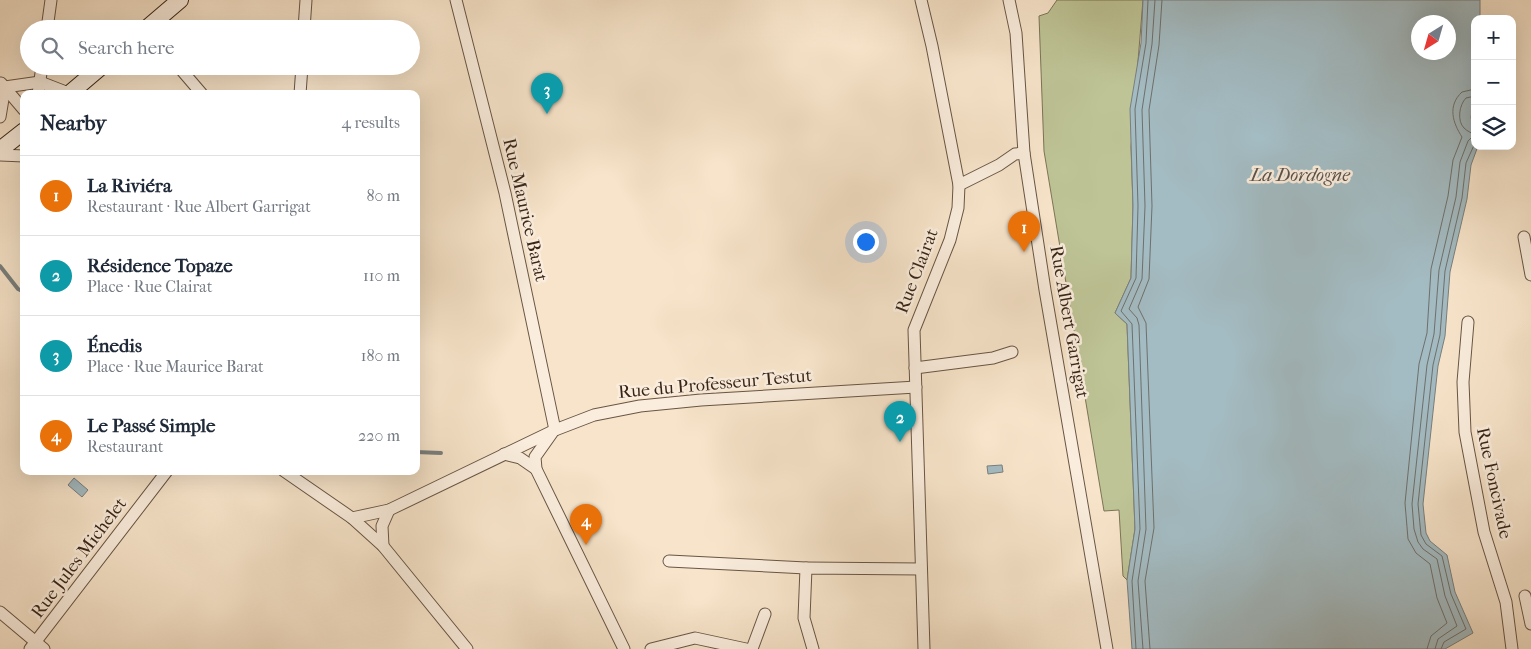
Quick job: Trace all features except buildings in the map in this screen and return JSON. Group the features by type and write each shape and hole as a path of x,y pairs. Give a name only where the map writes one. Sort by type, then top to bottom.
{"main road":[{"path":"157,20 180,0"},
{"path":"74,90 92,75"},
{"path":"0,150 20,134"}],"street":[{"path":"49,20 52,0"},
{"path":"305,20 306,0"},
{"name":"Rue Maurice Barat","path":"456,0 505,193 555,430"},
{"name":"Rue Clairat","path":"921,0 932,46 959,185 958,208 950,240 914,330 924,649"},
{"name":"Rue Albert Garrigat","path":"1009,0 1017,43 1024,153 1045,290 1108,649"},
{"path":"39,88 41,75"},
{"path":"186,75 199,90"},
{"path":"300,90 301,75"},
{"path":"2,84 52,90"},
{"path":"2,84 20,105"},
{"path":"0,117 2,84"},
{"path":"959,185 999,165 1015,154 1024,153"},
{"path":"0,155 20,156"},
{"path":"1524,237 1531,275"},
{"name":"Rue Foncivade","path":"1468,322 1463,382 1465,432 1484,532 1506,602 1512,649"},
{"path":"915,368 993,358 1012,352"},
{"name":"Rue du Professeur Testut","path":"352,518 389,510 555,430 594,415 640,406 787,394 916,387"},
{"path":"555,430 535,457 536,469 624,649"},
{"path":"504,454 520,458 536,469"},
{"name":"Rue Jules Michelet","path":"37,647 164,475"},
{"path":"290,475 352,518 383,546 467,649"},
{"path":"383,546 382,526 389,510"},
{"path":"669,561 806,568 921,569"},
{"path":"806,568 804,618 813,649"},
{"path":"1506,602 1528,594 1531,624"},
{"path":"0,612 37,647"},
{"path":"752,649 765,614"},
{"path":"651,649 695,638 746,649"}],"green space":[{"path":"1057,0 1143,0 1131,147 1133,206 1131,278 1115,313 1127,324 1135,529 1127,580 1123,576 1119,510 1104,511 1044,151 1039,16 1048,13"}],"water":[{"name":"La Dordogne","path":"1143,0 1480,0 1480,15 1471,15 1471,150 1477,150 1471,165 1467,199 1450,272 1445,336 1438,366 1423,504 1426,533 1430,541 1447,555 1455,592 1473,633 1445,649 1132,649 1127,580 1135,529 1127,324 1115,313 1131,278 1133,206 1130,109 1141,43"},
{"path":"1002,465 1003,472 988,474 987,466"},
{"path":"74,478 88,490 82,497 68,485"}],"waterway":[{"path":"0,266 20,290"},
{"path":"420,452 441,453"}],"place":[{"name":"Énedis","path":"547,114"},
{"name":"La Riviéra","path":"1024,252"},
{"name":"Résidence Topaze","path":"900,442"},
{"name":"Le Passé Simple","path":"586,545"}]}
